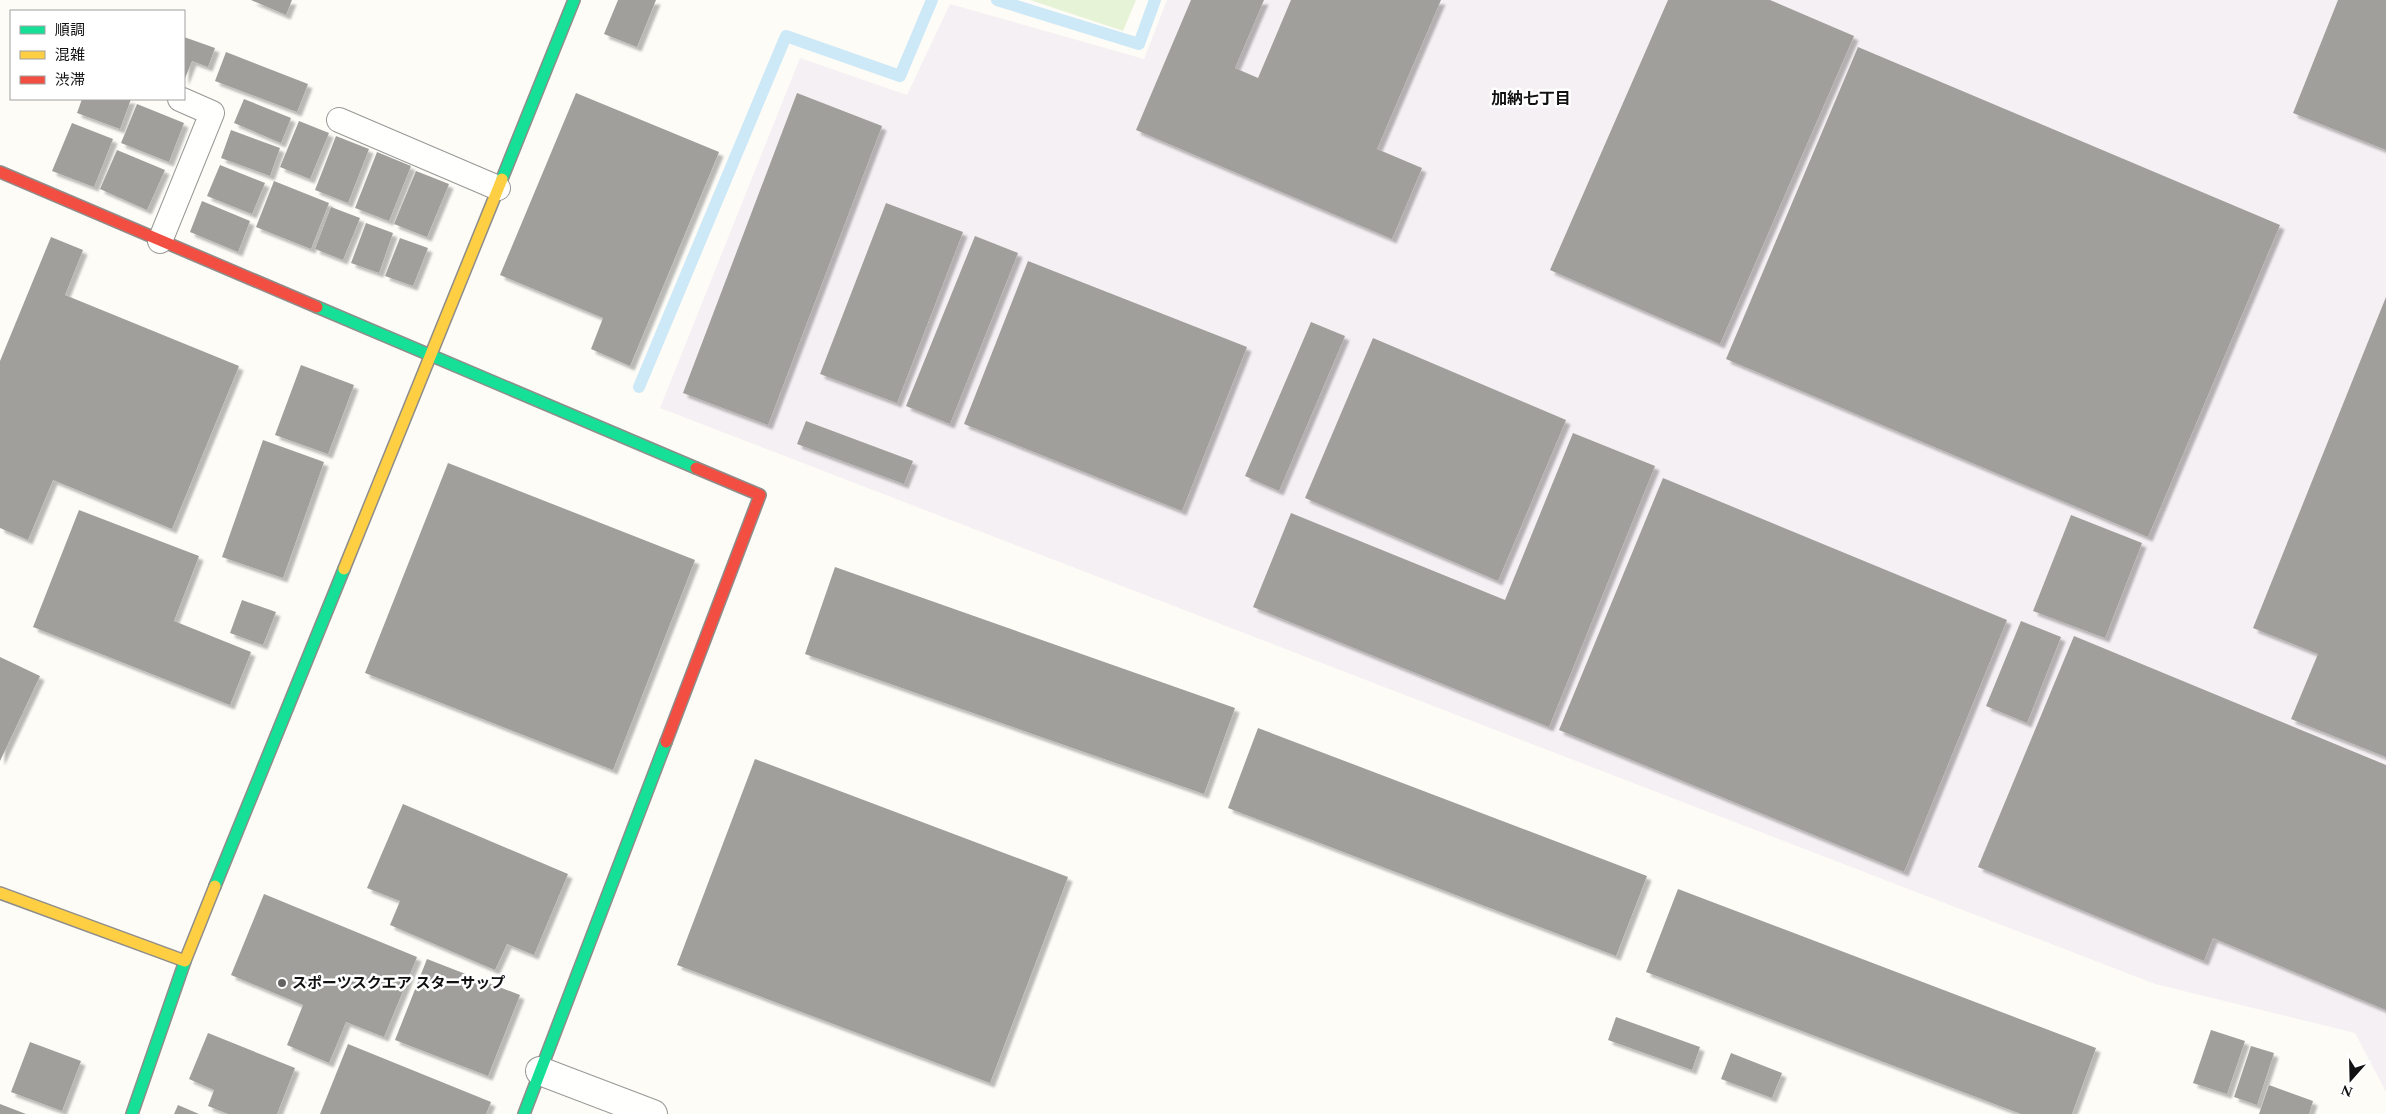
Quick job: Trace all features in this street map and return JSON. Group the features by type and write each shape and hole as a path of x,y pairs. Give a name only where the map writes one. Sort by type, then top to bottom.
{"street":[{"path":"132,1114 185,961 574,0"},
{"path":"0,172 431,357 760,495 524,1114"},
{"path":"0,893 185,961"},
{"path":"540,1071 653,1114"}],"lane":[{"path":"160,241 212,113 182,100"},
{"path":"339,120 498,188"}],"shaded area":[{"path":"1167,0 2386,0 2386,1092 2355,1033 2155,984 660,408 800,58 907,95 950,4 1144,59"}],"green space":[{"path":"1030,0 1136,0 1123,31"}],"building":[{"path":"251,0 292,0 286,15"},
{"path":"618,0 656,0 637,47 604,34"},
{"path":"1191,0 1264,0 1235,68 1258,78 1291,0 1441,0 1377,149 1422,168 1392,239 1136,130"},
{"path":"1668,0 1770,0 1854,36 1720,344 1550,270"},
{"path":"2338,0 2386,0 2386,150 2293,113"},
{"path":"185,37 215,48 208,67 192,61 185,78"},
{"path":"1858,47 2280,225 2148,537 1726,359"},
{"path":"226,52 308,84 297,112 215,81"},
{"path":"576,93 719,152 630,366 591,349 603,318 500,275"},
{"path":"797,93 882,126 768,425 683,393"},
{"path":"244,99 291,118 281,143 234,123"},
{"path":"82,100 131,100 120,129 77,113"},
{"path":"137,104 184,123 169,162 121,143"},
{"path":"299,121 329,133 310,179 280,167"},
{"path":"72,123 113,139 94,187 52,171"},
{"path":"231,130 280,148 270,176 221,158"},
{"path":"336,136 369,149 348,203 315,190"},
{"path":"117,150 165,170 147,210 100,189"},
{"path":"377,152 411,166 389,221 355,208"},
{"path":"220,165 265,183 252,214 207,196"},
{"path":"416,171 449,184 427,237 394,224"},
{"path":"274,181 329,203 311,249 256,227"},
{"path":"202,201 250,221 238,252 190,232"},
{"path":"886,203 963,232 897,403 820,374"},
{"path":"331,207 360,218 343,260 315,249"},
{"path":"366,223 393,233 379,273 351,263"},
{"path":"975,236 1018,253 950,424 906,406"},
{"path":"51,237 83,250 65,295 239,366 172,529 53,480 28,540 0,528 0,361"},
{"path":"400,238 428,248 413,286 385,276"},
{"path":"1028,261 1247,347 1182,511 964,424"},
{"path":"2386,297 2386,757 2291,719 2318,654 2253,628"},
{"path":"1311,322 1345,336 1279,491 1245,476"},
{"path":"1373,338 1566,420 1498,581 1305,498"},
{"path":"301,365 354,385 328,454 275,435"},
{"path":"806,421 913,461 904,484 797,444"},
{"path":"1573,433 1655,466 1549,727 1253,607 1291,513 1505,600"},
{"path":"263,440 324,462 283,578 222,557"},
{"path":"448,463 695,560 613,770 365,673"},
{"path":"1663,478 2007,620 1904,872 1559,730"},
{"path":"79,510 199,556 174,621 251,652 230,705 33,627"},
{"path":"2071,515 2142,543 2105,638 2033,611"},
{"path":"835,567 1235,708 1204,794 805,654"},
{"path":"242,600 276,612 263,645 230,633"},
{"path":"2021,621 2061,637 2027,723 1986,706"},
{"path":"2074,636 2386,765 2386,1010 2213,938 2204,961 1978,867"},
{"path":"0,657 40,676 0,761"},
{"path":"1258,728 1647,876 1616,956 1228,808"},
{"path":"755,759 1068,877 990,1083 677,965"},
{"path":"403,804 568,874 534,955 507,944 495,970 390,925 400,901 367,888"},
{"path":"1678,889 2096,1048 2072,1114 2021,1114 1646,972"},
{"path":"264,894 417,957 384,1037 346,1022 329,1063 287,1045 303,1005 231,975"},
{"path":"427,959 520,995 488,1076 395,1040"},
{"path":"1616,1017 1700,1047 1692,1070 1608,1040"},
{"path":"2211,1030 2245,1041 2227,1094 2193,1083"},
{"path":"208,1033 295,1068 277,1114 228,1114 208,1106 214,1090 189,1079"},
{"path":"30,1042 81,1061 62,1111 11,1092"},
{"path":"348,1044 491,1102 486,1114 320,1114"},
{"path":"2251,1046 2274,1053 2257,1105 2234,1097"},
{"path":"1731,1053 1782,1073 1772,1098 1721,1079"},
{"path":"2269,1085 2313,1101 2309,1114 2259,1114"},
{"path":"0,1104 26,1114 0,1114"},
{"path":"178,1105 199,1114 174,1114"}],"waterway":[{"path":"639,387 786,36 900,76 932,0"},
{"path":"997,0 1139,44 1155,0"}],"traffic: fast":[{"path":"502,179 574,0"},
{"path":"317,307 696,468"},
{"path":"215,886 344,569"},
{"path":"524,1114 666,742"},
{"path":"132,1114 185,961"}],"traffic: slow":[{"path":"344,569 502,179"},
{"path":"0,893 185,961 215,886"}],"traffic: jam":[{"path":"0,172 317,307"},
{"path":"666,742 760,495 696,468"}],"place":[{"name":"スポーツスクエア スターサップ","path":"282,983"}],"district":[{"name":"加納七丁目","path":"1531,98"}]}
